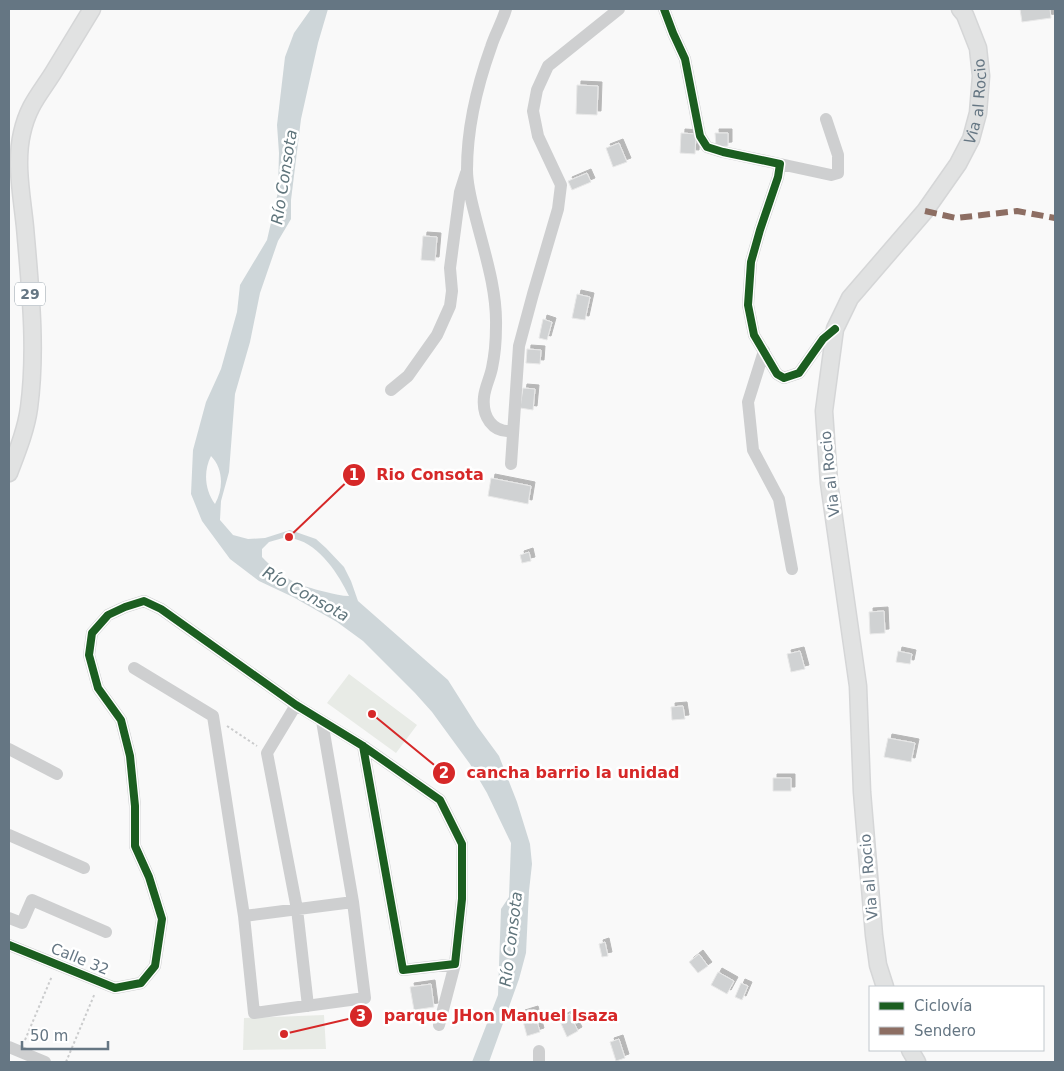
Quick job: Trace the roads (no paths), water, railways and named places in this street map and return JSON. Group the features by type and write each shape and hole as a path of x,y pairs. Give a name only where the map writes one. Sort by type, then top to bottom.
{"main road":[{"name":"29","path":"9,473 29,409 32,372 30,288 19,168 21,135 33,100 52,74 92,9"},
{"name":"Via al Rocio","path":"885,986 878,966 868,878 862,792 858,686 829,483 824,411 835,329 850,298 925,211 958,164 971,139 978,113 981,76 978,48 960,9"},
{"path":"911,1051 917,1062"}],"street":[{"path":"392,390 408,376 437,335 450,306 452,291 450,268 460,192 467,171 479,86 491,46 506,9"},
{"path":"511,464 519,346 558,209 561,185 538,136 533,111 537,90 548,66 619,9"},
{"path":"664,9 685,60 700,136 707,147 831,175 838,173 838,155 826,119"},
{"path":"780,164 778,177 760,230 751,271 748,304 754,335 777,374 784,378 798,372 823,339 835,329"},
{"path":"467,171 470,194 492,285 496,324 495,352 491,375 484,395 484,410 490,423 498,430 512,431"},
{"path":"764,351 748,402 753,450 778,499 792,569"},
{"name":"Calle 32","path":"9,944 115,988 141,983 155,966 162,919 149,877 135,846 135,806 130,756 122,720 98,688 89,656 92,633 108,615 144,601 161,609 296,705"},
{"path":"134,668 213,716 244,916 254,1013 365,998 354,902 322,721"},
{"path":"308,1006 297,909 267,753 296,705 363,746 440,800 462,844 462,899 454,964 439,1025"},
{"path":"363,746 403,970 454,964"},
{"path":"9,750 57,774"},
{"path":"9,835 84,868"},
{"path":"9,918 22,923 32,900 106,932"},
{"path":"244,916 354,902"},
{"path":"14,1050 45,1062"}],"water":[{"name":"Río Consota","path":"311,9 328,9 318,43 301,119 291,200 291,219 278,241 260,293 250,342 235,394 229,472 221,501 220,520 233,535 248,539 265,538 290,530 316,539 344,567 358,601 448,680 477,726 499,756 517,802 530,844 532,864 526,953 519,979 489,1062 472,1062 498,995 501,909 509,897 511,843 487,793 470,764 432,712 415,693 363,641 337,622 293,597 259,581 230,559 202,521 191,494 193,450 206,402 221,369 237,312 240,285 267,240 278,192 279,153 277,125 285,57 294,33","holes":["211,456 218,466 221,478 220,491 215,504 209,493 206,481 208,462","283,538 294,539 313,547 334,570 349,596 329,593 299,584 284,576 270,565 262,557 262,549 269,542"]}],"place":[{"name":"Rio Consota","path":"289,537"},
{"name":"cancha barrio la unidad","path":"372,714"},
{"name":"parque JHon Manuel Isaza","path":"284,1034"}]}
